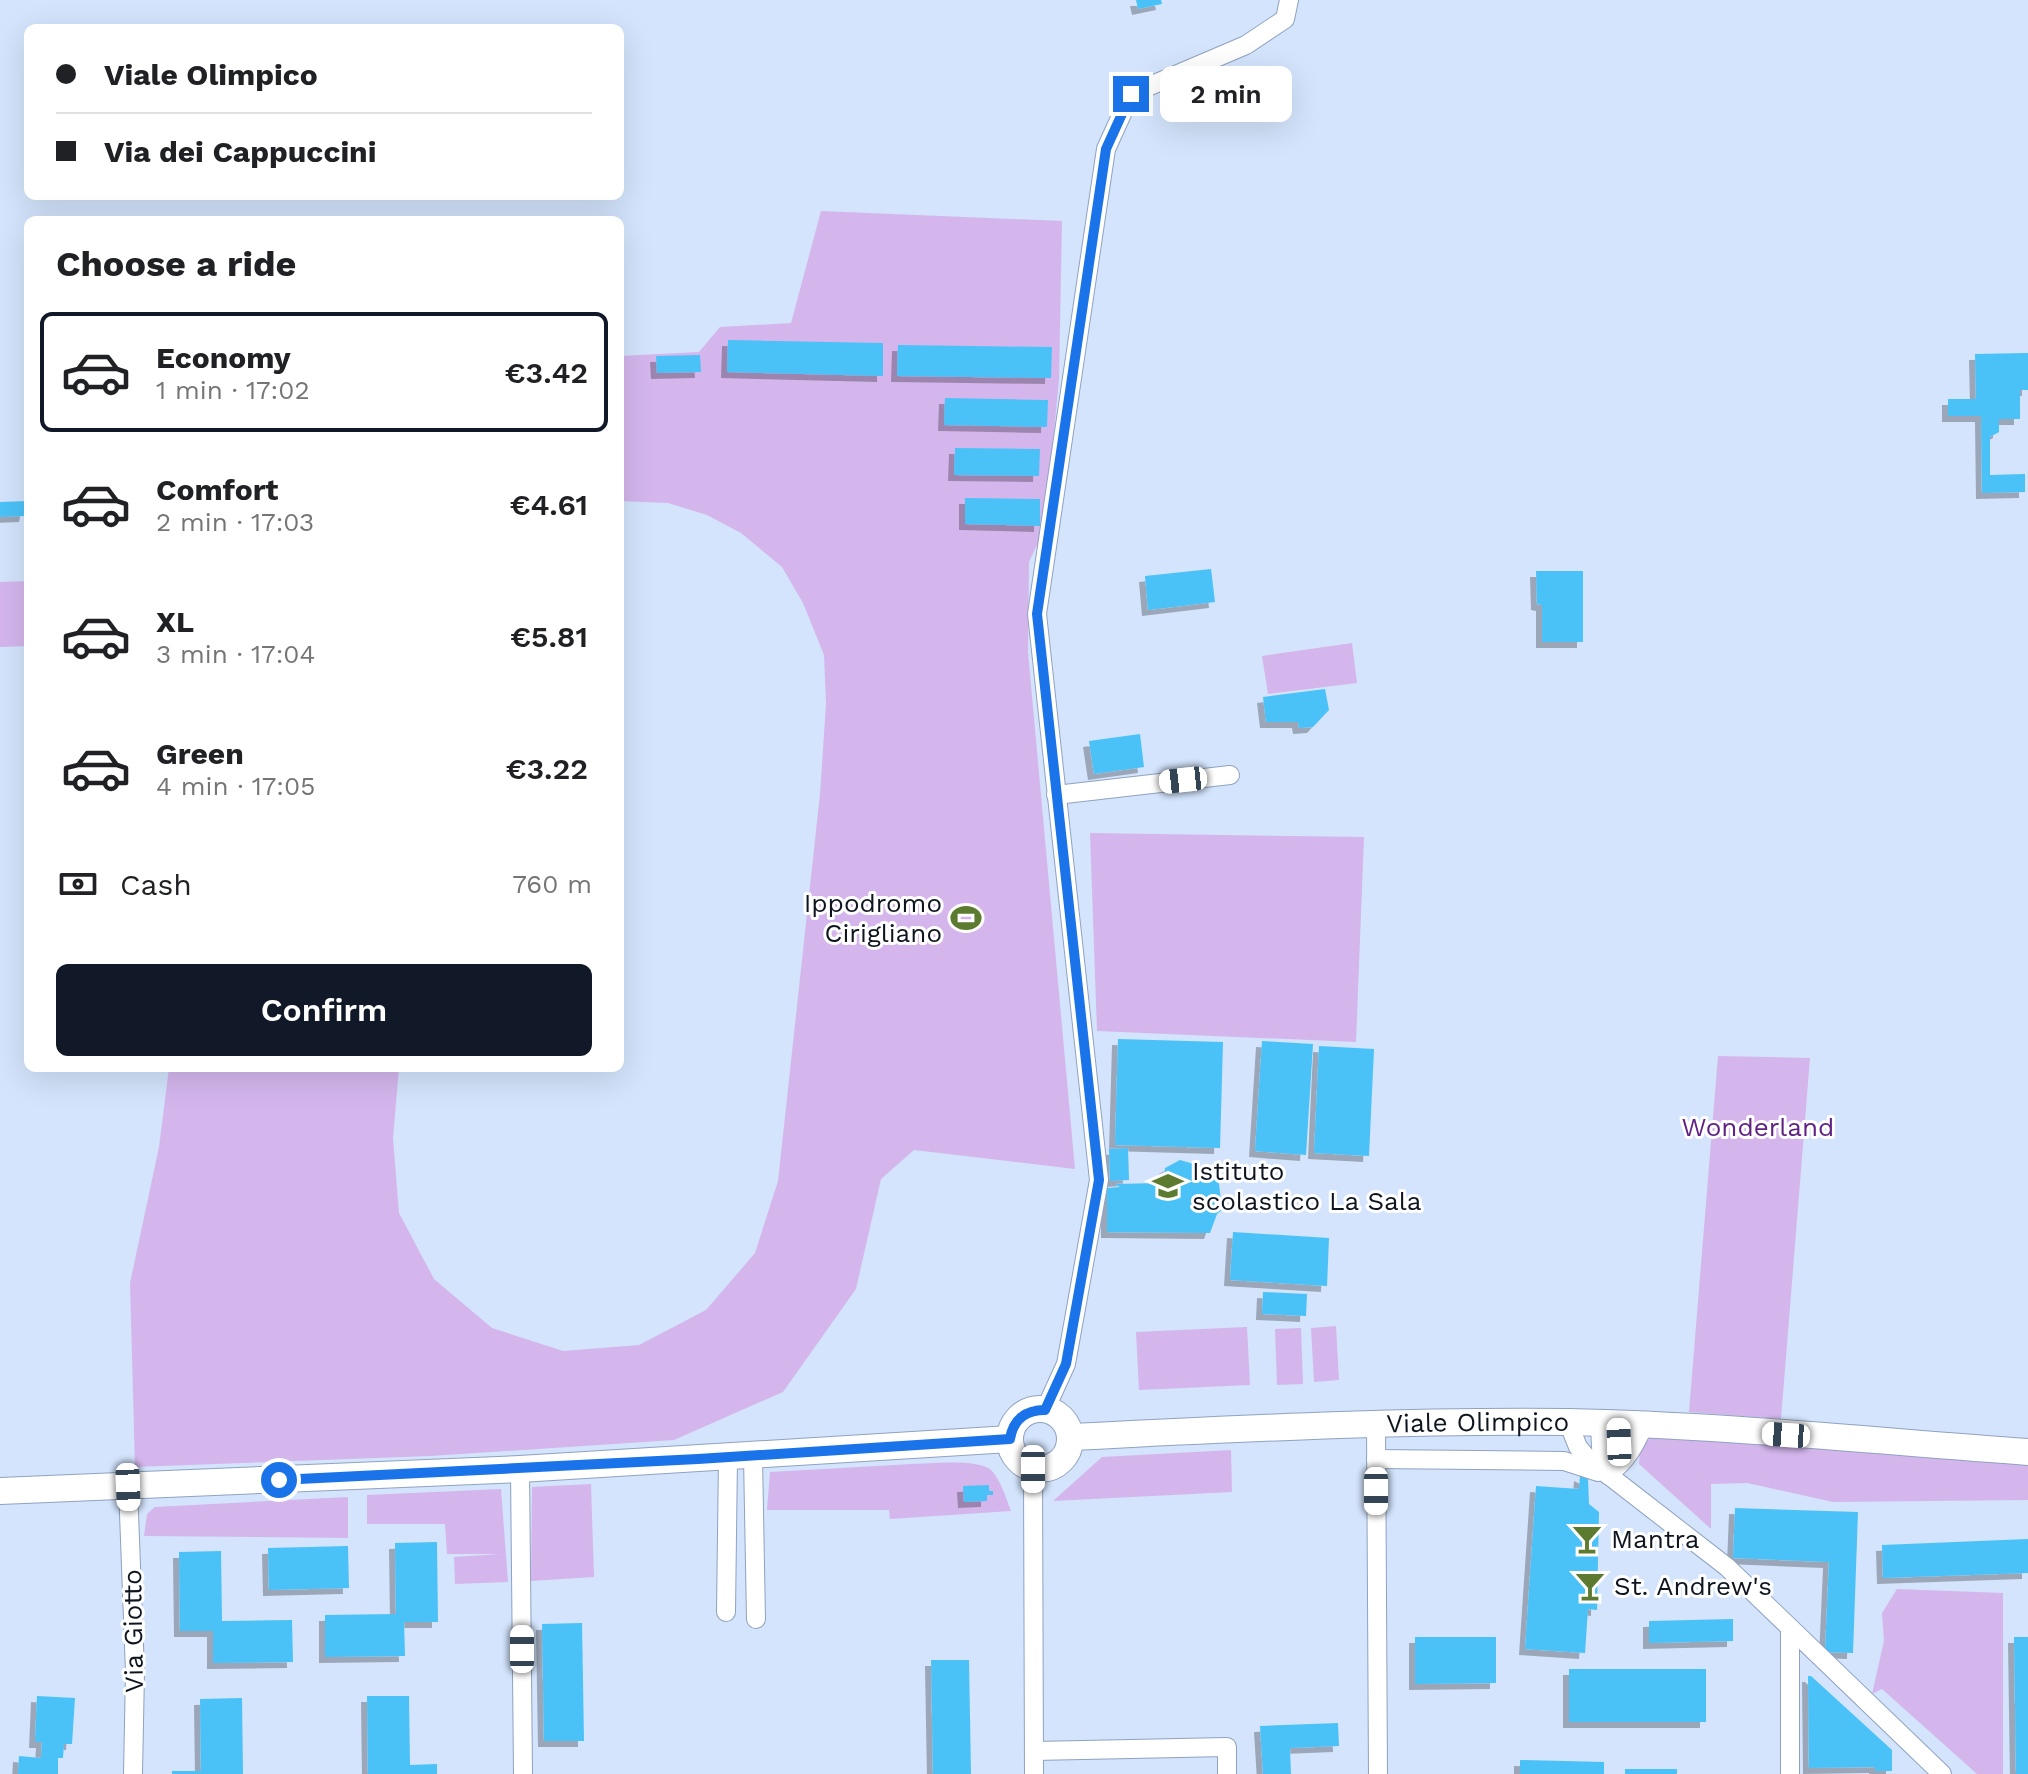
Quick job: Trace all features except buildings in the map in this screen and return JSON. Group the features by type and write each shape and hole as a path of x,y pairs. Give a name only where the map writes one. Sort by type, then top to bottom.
{"main road":[{"path":"1045,1410 1062,1419 1070,1437 1069,1446 1060,1462 1052,1467 1033,1469 1016,1458 1010,1439 1012,1429 1025,1413 1045,1410"},
{"name":"Viale Olimpico","path":"1070,1437 1376,1422 1568,1422 2028,1452"},
{"path":"0,1491 520,1469 1010,1439"}],"street":[{"path":"1045,1410 1066,1364 1099,1180 1037,614 1106,149 1131,94 1246,45 1285,19 1289,0"},
{"path":"1056,795 1230,775"},
{"path":"1376,1422 1378,1774"},
{"path":"1568,1422 1578,1447 1608,1475 1727,1567 1942,1774"},
{"path":"1608,1475 1623,1463 1633,1449 1621,1424"},
{"path":"1608,1475 1619,1448 1621,1424"},
{"path":"726,1612 740,1457"},
{"path":"740,1457 756,1619"},
{"path":"1376,1459 1564,1461 1608,1475"},
{"path":"520,1469 523,1774"},
{"path":"1033,1469 1034,1774"},
{"name":"Via Giotto","path":"128,1487 135,1672 133,1774"},
{"path":"1790,1628 1790,1774"},
{"path":"1034,1751 1227,1747 1227,1774"}],"green space":[{"name":"Ippodromo Cirigliano","path":"821,211 1062,221 1059,379 1045,528 1029,562 1028,652 1075,1169 914,1150 881,1179 856,1289 783,1392 674,1440 430,1456 135,1467 130,1283 159,1147 168,1072 399,1072 393,1138 399,1213 434,1279 492,1328 563,1351 639,1345 706,1310 755,1253 778,1181 820,794 826,704 824,655 803,603 782,567 741,533 707,515 668,503 624,501 624,356 699,352 720,327 791,323"},
{"path":"24,581 24,646 0,647 0,582"},
{"path":"1352,643 1357,683 1268,694 1262,656"},
{"path":"1090,833 1364,837 1356,1042 1097,1031"},
{"name":"Wonderland","path":"1718,1056 1810,1058 1781,1419 1689,1412"},
{"path":"1336,1326 1339,1380 1314,1382 1311,1328"},
{"path":"1247,1327 1250,1385 1139,1390 1136,1332"},
{"path":"1301,1328 1303,1384 1277,1385 1275,1329"},
{"path":"1652,1436 2028,1463 2028,1500 1833,1502 1747,1483 1711,1484 1711,1529 1639,1464 1640,1450"},
{"path":"1231,1450 1232,1492 1053,1501 1102,1457"},
{"path":"977,1464 992,1471 1011,1511 890,1519 889,1510 767,1510 770,1472"},
{"path":"591,1484 594,1577 531,1581 532,1487"},
{"path":"501,1489 508,1582 455,1584 454,1557 500,1554 447,1554 445,1524 367,1524 367,1495"},
{"path":"348,1497 348,1538 144,1536 147,1514 155,1507"},
{"path":"1897,1589 2003,1593 2003,1774 1977,1774 1882,1689 1872,1694 1884,1641 1882,1613"}],"place":[{"name":"Ippodromo Cirigliano","path":"966,918"},
{"name":"Istituto scolastico La Sala","path":"1168,1186"},
{"name":"Mantra","path":"1587,1539"},
{"name":"St. Andrew's","path":"1590,1586"}],"route":[{"path":"279,1480 520,1469 1010,1439 1017,1420 1025,1413 1045,1410 1066,1364 1099,1180 1037,614 1106,149 1131,94"}]}
